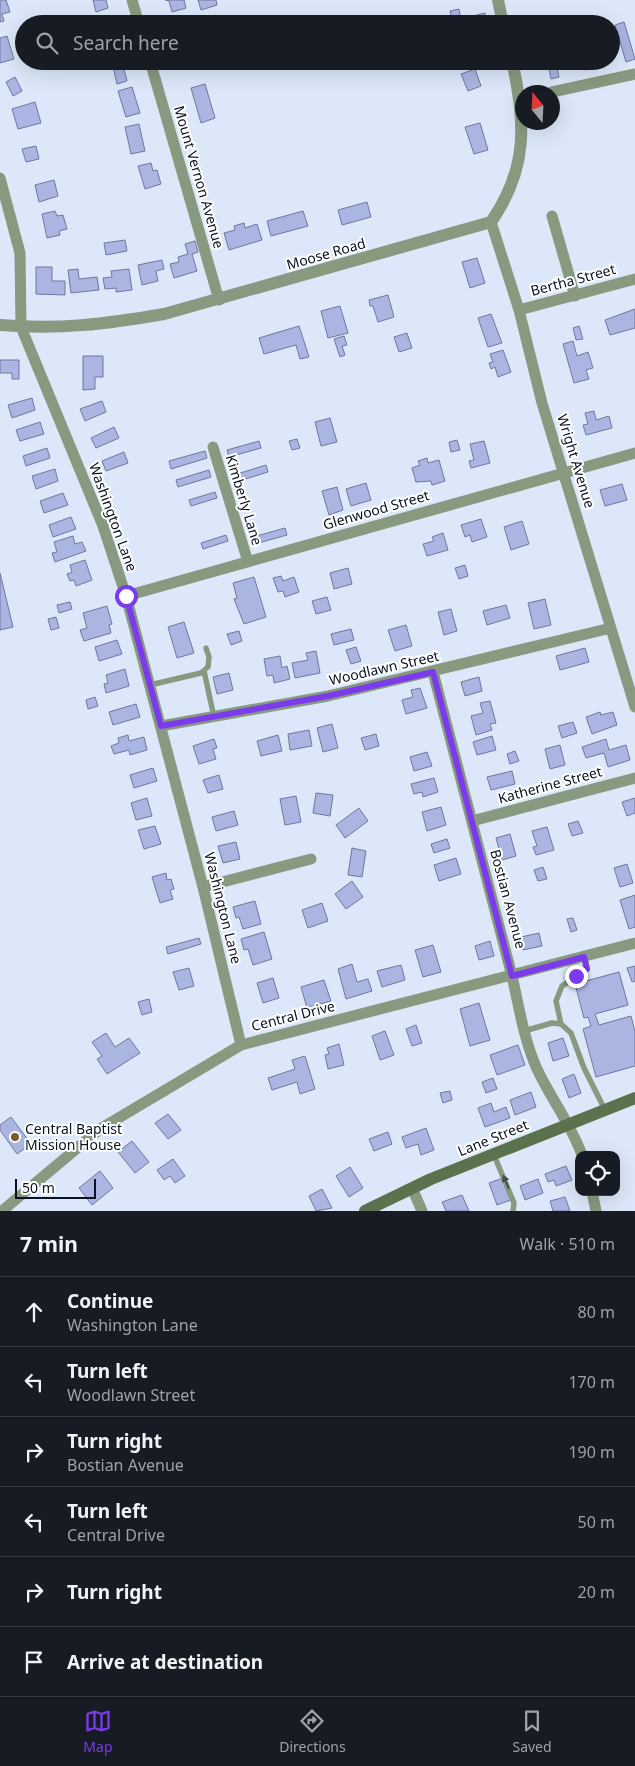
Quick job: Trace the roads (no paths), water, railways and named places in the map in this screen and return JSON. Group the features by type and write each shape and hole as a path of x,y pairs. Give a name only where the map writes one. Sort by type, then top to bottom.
{"main road":[{"name":"Lane Street","path":"365,1211 412,1188 635,1098"}],"street":[{"path":"132,0 136,15"},
{"path":"498,0 501,15"},
{"name":"Mount Vernon Avenue","path":"153,70 219,300"},
{"path":"514,70 518,85"},
{"path":"560,90 635,74"},
{"path":"491,222 503,205 513,185 522,146 522,130"},
{"name":"Washington Lane","path":"0,178 20,253 21,327 103,526 126,596 203,887 242,1045"},
{"path":"552,216 575,296"},
{"name":"Moose Road","path":"0,325 55,328 109,324 164,314 491,222"},
{"name":"Wright Avenue","path":"491,222 519,310 542,403 634,702"},
{"name":"Bertha Street","path":"519,310 635,279"},
{"name":"Kimberly Lane","path":"213,447 248,562"},
{"name":"Glenwood Street","path":"126,596 635,453"},
{"name":"Woodlawn Street","path":"161,726 328,696 610,628"},
{"name":"Bostian Avenue","path":"433,672 512,976 524,1031 537,1068 569,1124 580,1151"},
{"name":"Katherine Street","path":"472,820 635,778"},
{"path":"203,887 311,859"},
{"name":"Central Drive","path":"2,1211 100,1129 242,1045 635,943"},
{"path":"412,1188 422,1211"},
{"path":"593,1196 596,1211"}],"lane":[{"path":"150,685 204,671 208,667 209,657 206,648"},
{"path":"204,671 214,717"},
{"path":"584,957 587,969 562,986 556,1001 561,1024 571,1033 584,1068 605,1110"},
{"path":"524,1031 552,1024 561,1024"},
{"path":"494,1154 514,1203 513,1211"}],"place":[{"name":"Central Baptist Mission House","path":"15,1137"}]}
